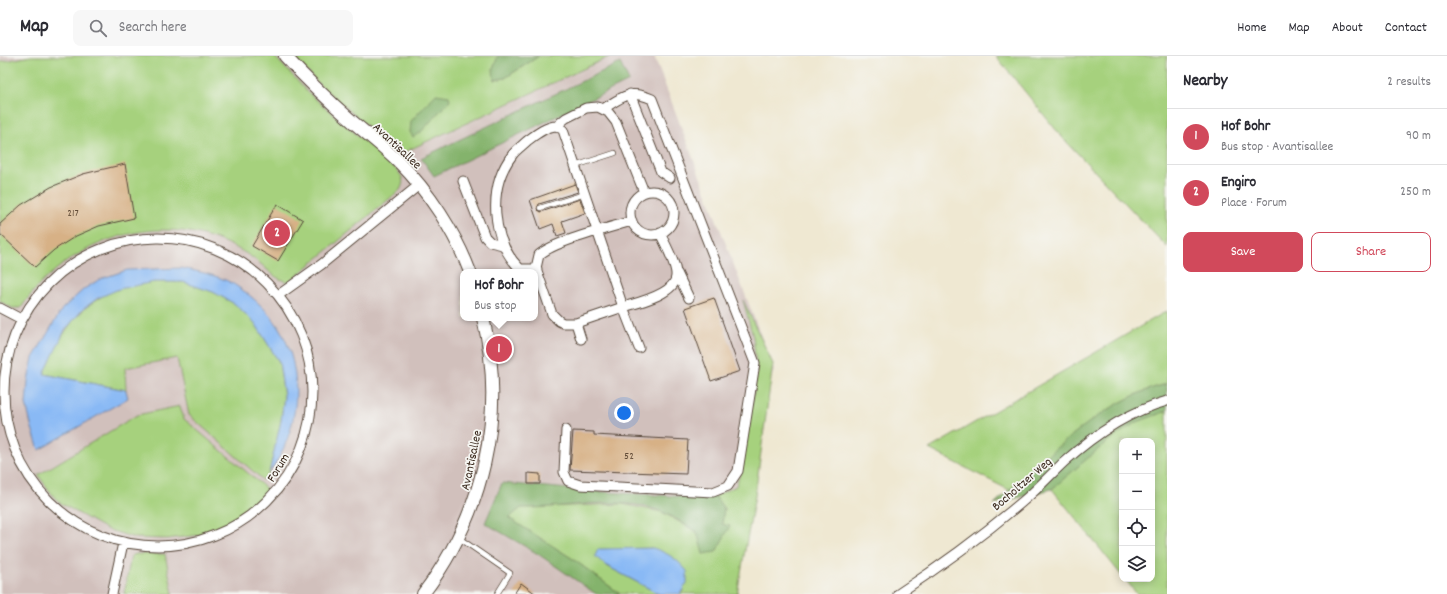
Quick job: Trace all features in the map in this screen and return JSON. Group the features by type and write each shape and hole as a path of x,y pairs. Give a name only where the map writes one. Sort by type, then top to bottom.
{"street":[{"name":"Avantisallee","path":"285,56 326,98 399,162 419,184 450,231 461,250 469,269"},
{"path":"630,94 660,172 670,178"},
{"path":"558,127 566,118 586,108 603,109 626,95 639,94 652,99 727,296 755,363 738,471 728,486 713,492 688,492 580,485 568,481 564,472 566,430"},
{"path":"603,109 616,122 644,192"},
{"path":"632,221 598,232 544,250 536,261 537,269 520,269 513,262 503,245 496,220 497,189 504,170 514,153 534,136 552,126 563,130 598,232 623,307 639,348"},
{"path":"663,194 670,178 681,174"},
{"path":"462,182 485,237 490,242 503,245"},
{"path":"280,294 322,264 419,184"},
{"path":"653,190 663,194 673,204 673,221 668,228 660,233 652,235 643,233 636,228 632,221 630,212 632,204 637,197 644,192 653,190"},
{"path":"660,233 689,298"},
{"name":"Forum","path":"136,239 176,239 200,244 229,255 256,272 280,294 303,341 309,363 312,396 309,422 302,448 291,472 277,492 248,517 225,532 193,542 165,547 123,543 93,532 70,519 31,484 22,470 10,438 4,412 6,362 12,341 22,319 35,299 52,280 77,260 105,246 136,239"},
{"path":"672,287 676,280 676,271"},
{"path":"538,272 555,318 563,323 576,323 663,293 672,287 678,286 685,288"},
{"path":"0,308 22,319"},
{"name":"Avantisallee","path":"423,594 459,538 476,500 491,424 491,372 488,342 484,321"},
{"path":"576,323 581,340"},
{"name":"Bocholtzer Weg","path":"898,594 922,579 1023,502 1065,461 1100,432 1151,405 1167,401"},
{"path":"112,594 123,543"}],"lane":[{"path":"575,166 615,152"},
{"path":"540,208 585,194"},
{"path":"459,538 510,573 497,594"}],"shaded area":[{"path":"0,56 654,56 774,370 699,594 0,594"}],"green space":[{"path":"31,56 274,56 312,96 399,172 403,180 402,186 400,190 289,282 276,277 254,258 239,249 200,234 170,230 141,232 113,238 86,250 61,266 39,285 21,308 12,308 0,301 0,62"},
{"path":"293,56 498,56 494,80 505,78 539,56 611,56 400,154 321,86"},
{"path":"498,56 539,56 505,78 494,80 493,69"},
{"path":"996,56 1167,56 1167,247 1061,136"},
{"path":"620,63 629,81 434,176 421,158"},
{"path":"436,94 449,96 450,100 421,132 413,137 410,132 411,121"},
{"path":"154,282 183,282 213,292 235,304 255,323 279,362 284,396 281,421 269,473 263,480 189,415 177,358 125,368 126,390 44,374 63,335 80,313 103,296 118,289"},
{"path":"743,300 773,364 755,496 737,594 680,594 684,590 652,548 629,549 605,565 659,594 620,594 573,559 508,518 521,508 622,504 662,512 697,532 722,524 724,509 715,496 736,486 741,471 757,373 753,337"},
{"path":"1167,311 1167,384 1146,391 1103,413 1062,443 1009,490 929,449"},
{"path":"1167,384 1167,411 1137,422 1109,440 1052,489 994,504 1053,451 1096,417 1119,403 1143,392"},
{"path":"180,406 184,419 268,490 254,505 230,522 208,534 167,539 135,538 106,529 57,501 38,475 137,415"},
{"path":"1167,411 1167,594 1137,594 1127,582 1155,582 1155,438 1119,438 1119,572 1052,489 1077,465 1105,442 1119,432 1150,416"},
{"path":"502,483 603,492 704,498 715,496 724,509 722,524 730,526 716,552 703,554 697,532 662,512 645,507 610,503 521,508 509,518 573,559 620,594 596,594 538,554 485,523"},
{"path":"136,554 165,554 173,594 124,594 131,556"}],"water":[{"path":"181,268 220,278 241,289 266,311 278,326 287,343 293,362 296,381 296,401 293,420 287,439 279,457 269,473 281,421 284,396 279,362 255,323 235,304 213,292 183,282 154,282 119,289 98,298 83,309 65,330 44,374 126,390 128,398 39,450 26,404 28,380 33,358 62,309 84,289 100,279 127,270"},
{"path":"653,548 672,557 687,571 687,583 680,594 659,594 605,565 595,556 598,549"}],"building":[{"path":"125,164 134,218 99,226 76,236 54,250 35,267 0,234 0,224 21,205 51,187 83,174"},
{"path":"575,184 578,192 539,204 537,209 541,212 580,199 585,213 562,221 566,233 557,236 553,224 540,229 530,200"},
{"path":"277,204 303,220 278,261 252,246"},
{"path":"714,298 740,371 711,381 685,308"},
{"path":"573,431 594,432 594,435 688,440 686,474 570,470"},
{"path":"528,473 540,474 540,484 528,484"},
{"path":"521,583 536,594 514,594"}],"place":[{"name":"Engiro","path":"277,233"},
{"name":"Hof Bohr","path":"499,349"}]}
